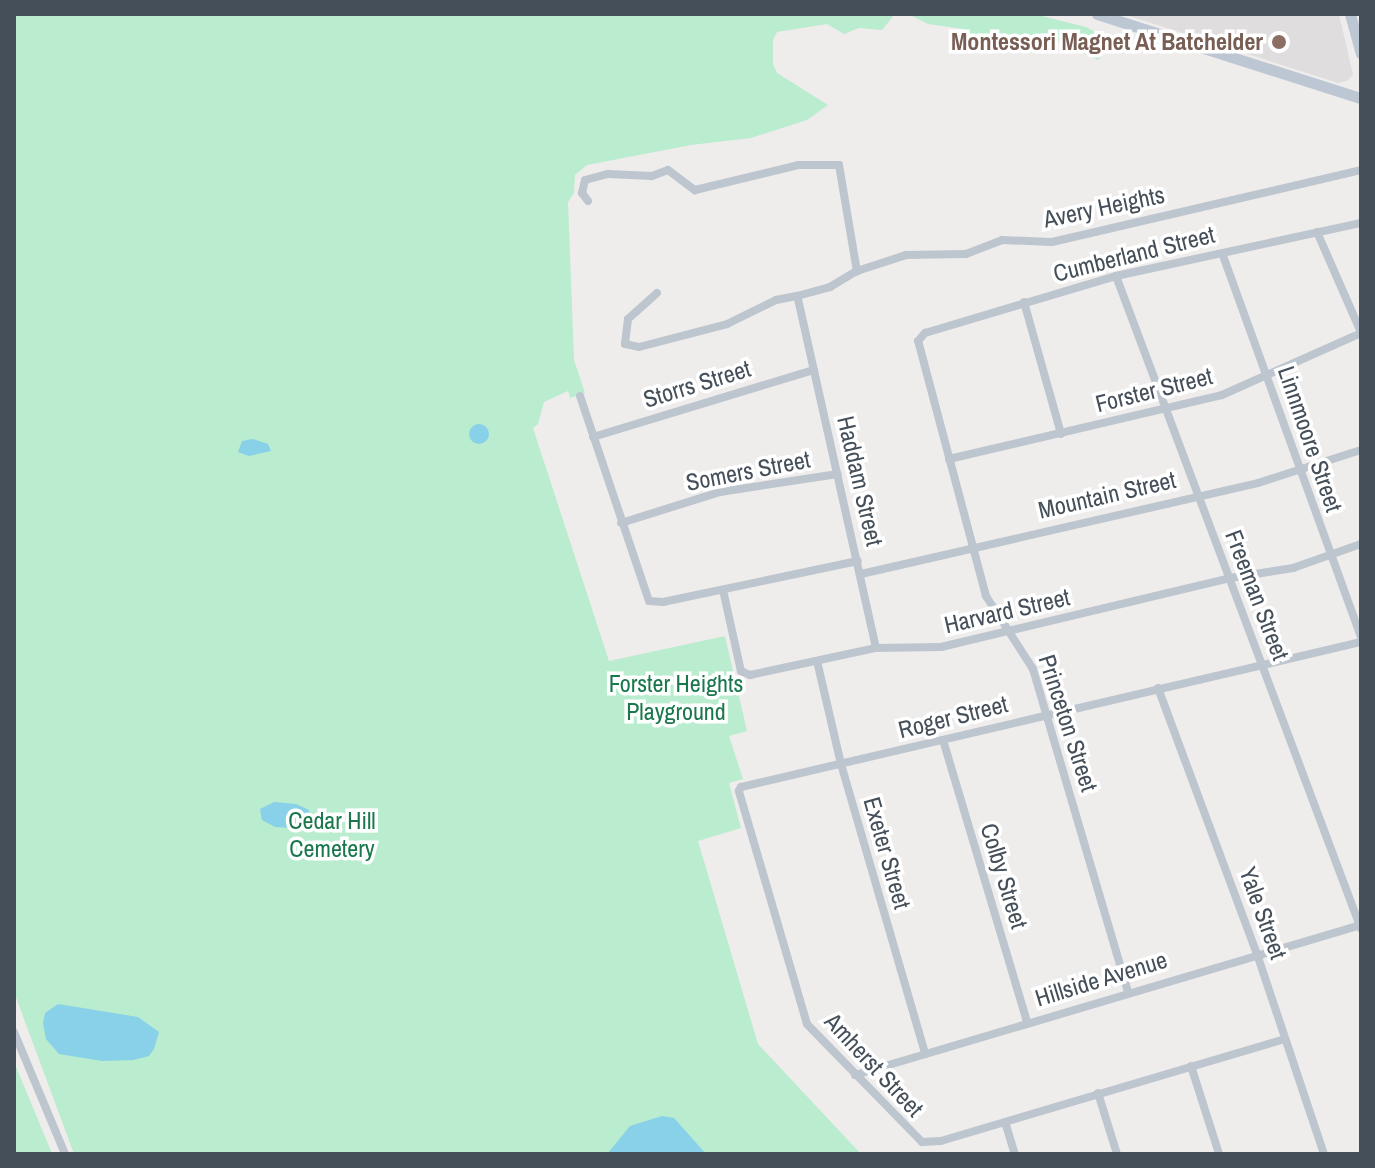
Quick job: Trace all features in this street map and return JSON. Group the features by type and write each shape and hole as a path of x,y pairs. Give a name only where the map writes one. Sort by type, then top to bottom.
{"main road":[{"path":"1097,14 1361,98"},
{"path":"1350,14 1360,50"}],"street":[{"path":"588,201 582,193 585,180 608,174 652,176 668,170 695,190 798,165 839,165 857,271"},
{"name":"Avery Heights","path":"657,293 628,319 625,344 639,347 727,324 776,300 830,287 857,271 906,255 966,254 1002,240 1052,242 1361,170"},
{"name":"Cumberland Street","path":"919,337 1116,276 1361,223"},
{"path":"1317,232 1361,332"},
{"name":"Linnmoore Street","path":"1222,253 1361,640"},
{"name":"Freeman Street","path":"1116,276 1361,927"},
{"name":"Haddam Street","path":"797,296 876,648"},
{"path":"1024,302 1061,434"},
{"name":"Forster Street","path":"949,459 1222,395 1361,332"},
{"name":"Princeton Street","path":"919,337 986,596 1033,669 1128,992"},
{"name":"Storrs Street","path":"593,437 814,370"},
{"path":"580,396 649,601 663,602 858,561"},
{"name":"Mountain Street","path":"861,574 1300,472 1361,450"},
{"name":"Somers Street","path":"621,523 720,492 838,474"},
{"name":"Harvard Street","path":"723,590 743,674 750,675 876,648 921,650 1230,578 1293,568 1361,544"},
{"name":"Roger Street","path":"741,787 1361,640"},
{"name":"Exeter Street","path":"817,661 841,764 925,1054"},
{"name":"Yale Street","path":"1158,688 1257,954 1324,1154"},
{"name":"Colby Street","path":"943,740 1027,1022"},
{"name":"Amherst Street","path":"741,787 740,799 807,1024 922,1142 941,1141 1285,1039"},
{"name":"Hillside Avenue","path":"855,1075 1257,954 1361,927"},
{"path":"14,1032 65,1154"},
{"path":"1191,1066 1219,1154"},
{"path":"1098,1093 1117,1154"},
{"path":"1005,1122 1015,1154"}],"shaded area":[{"name":"Montessori Magnet At Batchelder","path":"1123,14 1339,14 1353,75 1347,81 1338,83"}],"green space":[{"name":"Cedar Hill Cemetery","path":"14,14 895,14 882,30 859,28 844,34 827,24 777,32 773,40 773,64 777,73 828,105 807,120 751,138 691,145 587,165 575,175 574,193 568,202 574,360 585,393 570,398 568,391 544,402 538,424 533,428 609,661 725,636 747,731 729,736 743,779 729,783 741,828 698,841 758,1044 861,1154 74,1154 14,992"},
{"path":"908,14 1034,14 1086,27 1112,41 1098,60 1059,42 1021,39 1005,33 979,38 963,29 928,24"},
{"path":"14,1062 51,1151 52,1154 14,1154"}],"water":[{"path":"475,424 483,424 489,434 483,444 475,444 469,438 469,430"},
{"path":"253,439 268,444 271,451 249,456 238,452 242,441"},
{"path":"274,802 296,804 309,810 313,829 275,827 262,820 260,809"},
{"path":"58,1004 138,1017 159,1032 154,1049 149,1056 133,1060 102,1061 59,1054 46,1039 43,1023 45,1013"},
{"path":"662,1116 674,1118 706,1154 607,1154 630,1126"}],"place":[{"name":"Montessori Magnet At Batchelder","path":"1279,42"}],"park label":[{"name":"Forster Heights Playground","path":"676,698"}]}
